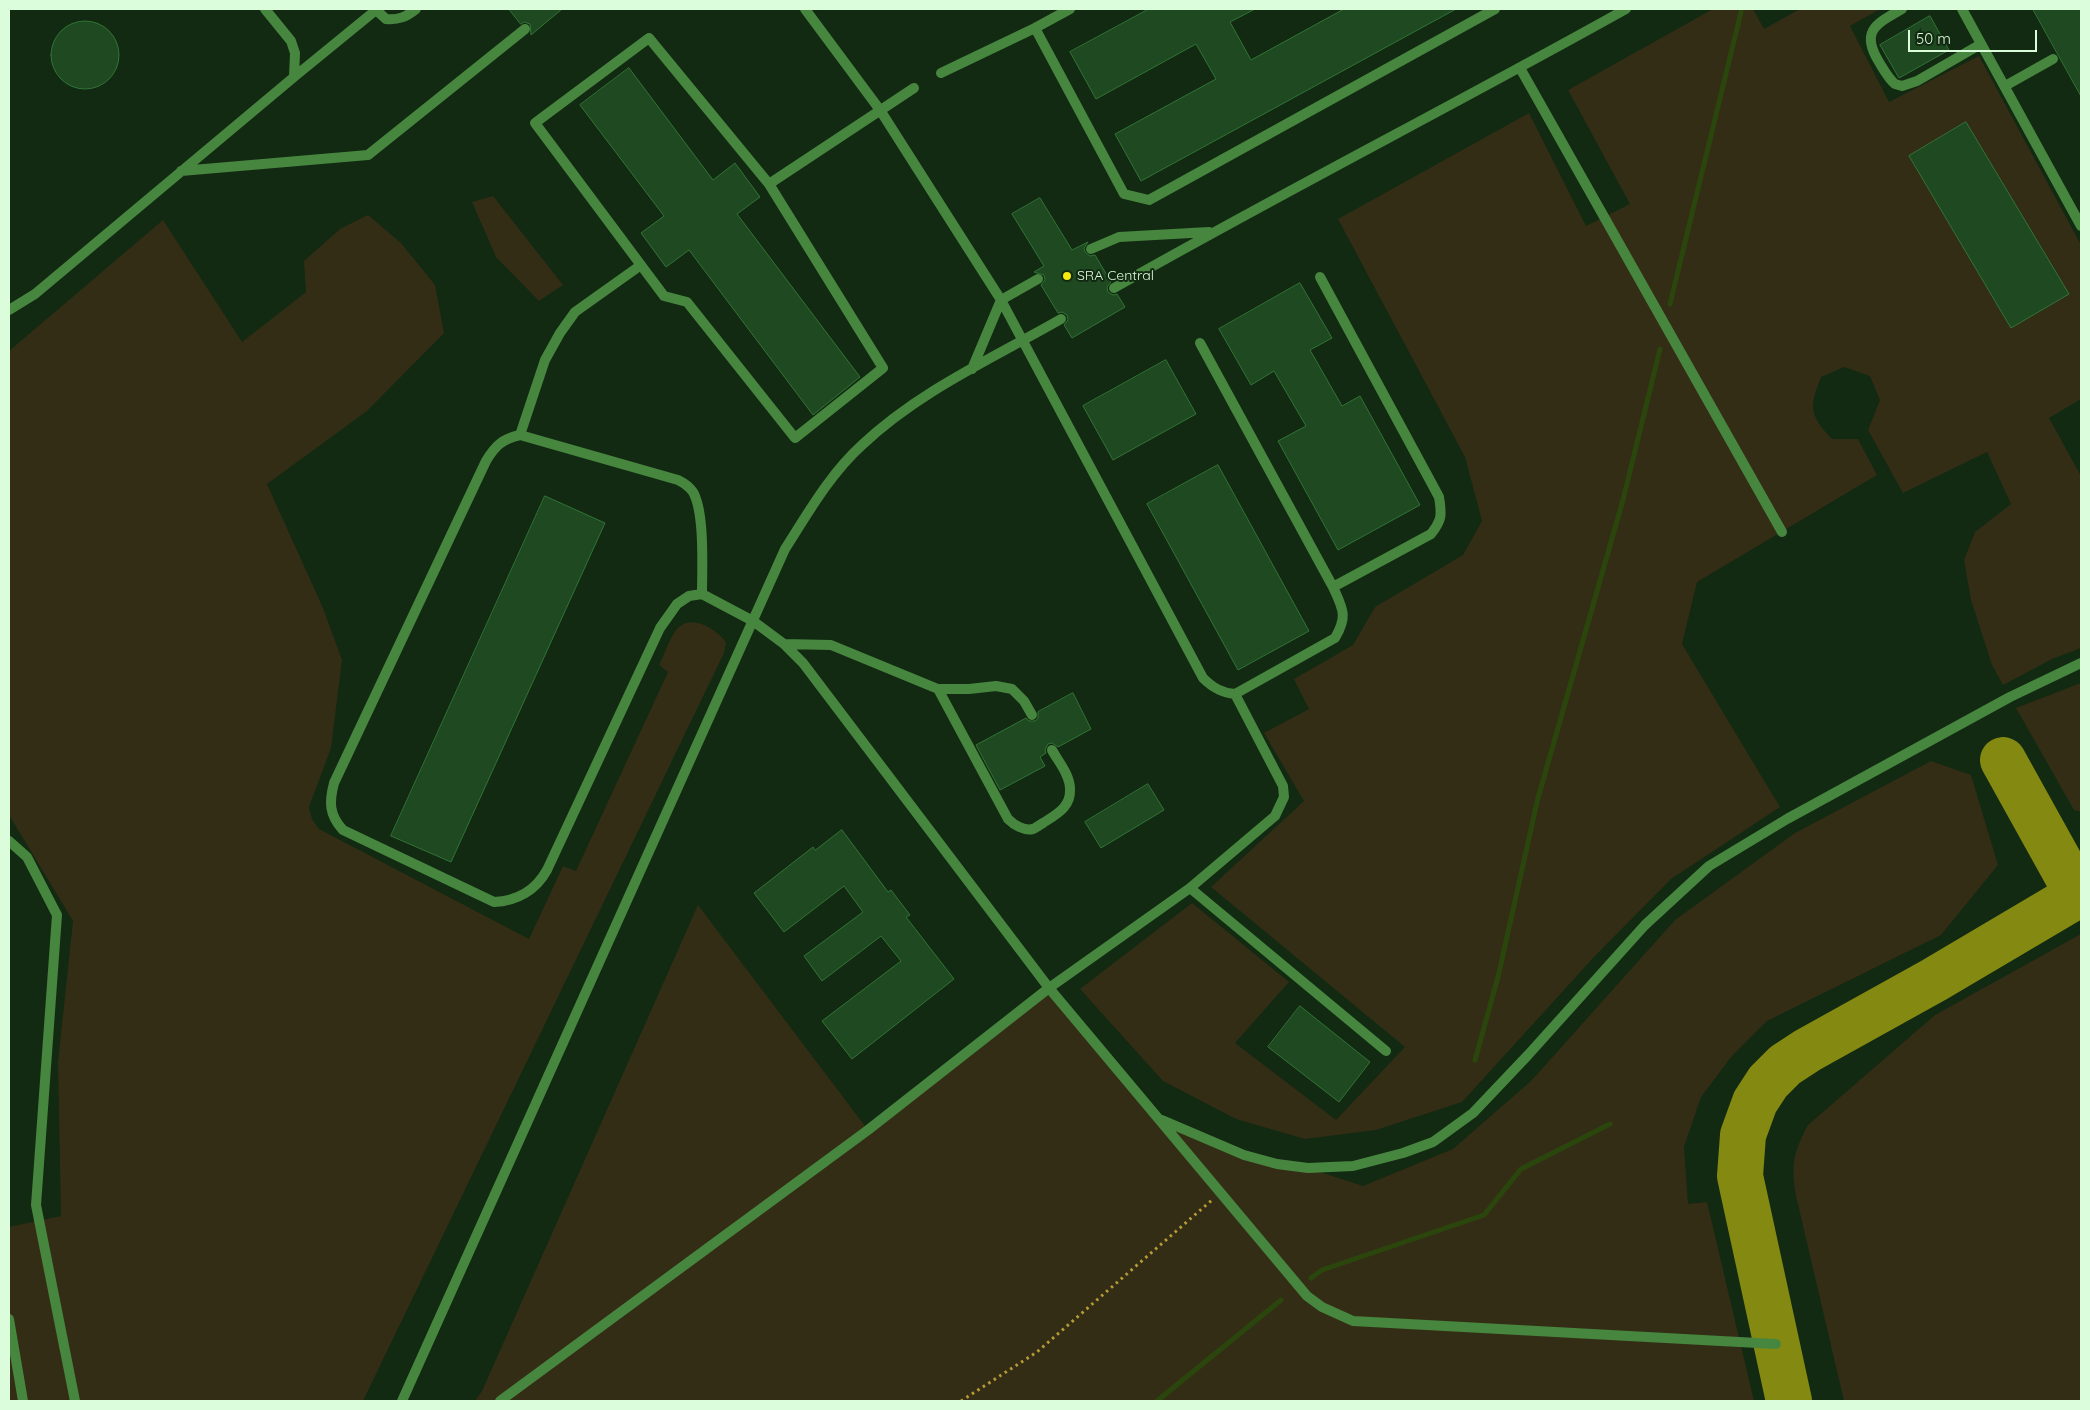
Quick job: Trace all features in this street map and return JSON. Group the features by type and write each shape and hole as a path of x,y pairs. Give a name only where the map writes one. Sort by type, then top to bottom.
{"lane":[{"path":"9,310 35,294 375,9 386,20 396,20 406,17 416,9"},
{"path":"805,9 880,110 1002,300 1022,341 1204,678 1210,686 1225,694 1235,694 1335,638 1342,625 1344,611 1333,587 1200,343"},
{"path":"941,73 1070,9"},
{"path":"1035,28 1124,194 1149,200 1495,9"},
{"path":"1114,288 1212,232 1520,68 1626,9"},
{"path":"1902,9 1881,21 1870,35 1869,43 1895,84 1902,86 1917,81 1981,44"},
{"path":"1962,9 2081,226"},
{"path":"271,11 291,41 295,53 294,77"},
{"path":"181,172 368,155 525,28"},
{"path":"649,38 768,184 883,368 795,438 687,302 664,296 535,123 649,38"},
{"path":"2005,86 2052,59"},
{"path":"1520,68 1782,532"},
{"path":"768,184 914,88"},
{"path":"1091,248 1119,237 1212,232"},
{"path":"520,435 545,360 560,333 575,312 641,265"},
{"path":"1320,277 1439,497 1442,512 1440,523 1431,534 1333,587"},
{"path":"972,369 1002,300 1038,279"},
{"path":"403,1401 785,549 823,490 860,446 909,406 1061,319"},
{"path":"702,594 702,546 697,504 687,484 520,435 502,440 494,448 486,461 334,783 330,797 330,808 335,822 343,830 494,902 507,901 531,890 541,881 547,870 660,628 677,604 689,596 702,594 753,621 784,644 803,663 1049,988 1307,1296 1322,1307 1352,1321 1776,1344"},
{"path":"784,644 831,644 938,689 970,689 996,686 1012,689 1024,702 1032,715"},
{"path":"1159,1118 1244,1155 1277,1164 1308,1168 1353,1166 1403,1153 1433,1142 1473,1114 1645,925 1709,866 1812,805 2010,697 2081,663"},
{"path":"938,689 1008,819 1014,825 1033,829 1062,811 1068,800 1070,789 1068,779 1052,750"},
{"path":"500,1401 868,1130 1049,988 1190,888 1275,816 1284,797 1283,786 1235,694"},
{"path":"9,841 27,857 57,915 36,1204 75,1401"},
{"path":"1190,888 1386,1051"},
{"path":"9,1319 23,1401"}],"path":[{"path":"961,1401 1037,1352 1221,1192"}],"shaded area":[{"path":"1713,9 1753,9 1764,29 1800,9 1880,9 1850,26 1889,102 1979,56 2081,245 2081,399 2049,418 2081,476 2081,648 2052,659 2003,685 1992,665 1971,600 1964,560 1975,532 2011,504 1987,452 1903,493 1868,430 1880,400 1870,376 1844,367 1821,377 1814,396 1813,410 1815,417 1832,439 1858,439 1877,475 1697,582 1682,644 1780,807 1671,879 1594,957 1462,1102 1376,1130 1305,1139 1236,1119 1163,1081 1080,989 1192,903 1289,982 1235,1043 1336,1120 1405,1047 1211,887 1304,801 1264,733 1309,709 1294,679 1353,645 1375,607 1463,555 1482,521 1465,457 1338,219 1529,113 1586,226 1630,204 1568,90"},
{"path":"493,196 563,285 539,301 496,257 472,202"},
{"path":"368,215 401,243 435,285 444,333 367,411 267,484 323,608 342,660 331,748 309,807 312,819 319,829 529,939 563,866 576,871 668,672 659,665 674,633 680,626 686,623 701,624 715,631 726,642 724,653 363,1401 9,1401 9,1227 61,1216 58,1062 73,921 9,815 9,351 163,220 242,342 306,292 304,261 340,229"},
{"path":"2081,683 2081,812 2074,810 2016,708"},
{"path":"1931,761 1971,775 1998,865 1941,935 1767,1021 1732,1056 1701,1097 1684,1147 1688,1204 1707,1202 1754,1401 475,1401 482,1391 698,905 868,1130 1049,988 1159,1119 1244,1155 1308,1168 1363,1186 1453,1149 1532,1080 1675,920 1795,833"},
{"path":"2081,934 2081,1401 1844,1401 1796,1196 1794,1167 1796,1152 1808,1125 1935,1015"}],"building":[{"path":"509,9 562,9 531,35 530,24 524,22 521,24"},
{"path":"1149,9 1255,9 1230,22 1251,60 1344,9 1456,9 1141,181 1115,134 1216,79 1196,44 1096,99 1070,52"},
{"path":"2033,9 2081,9 2081,96"},
{"path":"1930,16 1949,50 1899,78 1880,45"},
{"path":"85,21 98,24 109,31 116,42 119,55 116,68 109,79 98,86 85,89 72,86 61,79 54,68 51,55 54,42 61,31 72,24"},
{"path":"629,68 713,180 735,163 760,197 737,214 860,377 813,415 689,250 666,267 641,233 664,216 580,105"},
{"path":"1966,122 2069,294 2011,328 1909,156"},
{"path":"1040,198 1072,250 1088,242 1084,248 1085,252 1090,256 1095,255 1111,282 1107,287 1108,292 1113,295 1117,294 1125,307 1072,338 1064,325 1068,320 1067,315 1062,312 1058,313 1041,285 1045,280 1044,275 1034,272 1044,266 1012,214"},
{"path":"1300,283 1332,338 1310,350 1342,406 1360,396 1420,505 1338,550 1278,441 1306,426 1274,371 1251,385 1219,329"},
{"path":"1166,360 1196,414 1113,460 1083,406"},
{"path":"1218,465 1309,631 1238,670 1147,504"},
{"path":"545,496 605,523 451,862 391,836"},
{"path":"1073,693 1091,729 1058,747 1052,743 1048,744 1045,750 1046,753 1040,757 1045,766 1000,790 976,745 1026,718 1029,721 1035,721 1038,718 1038,712"},
{"path":"1148,784 1164,810 1101,848 1085,822"},
{"path":"842,830 888,892 891,890 910,915 906,917 954,979 852,1059 822,1021 901,961 881,936 822,981 804,956 863,912 844,886 784,932 754,893 813,847 815,850"},
{"path":"1300,1006 1370,1062 1339,1102 1268,1047"}],"waterway":[{"path":"1670,304 1741,12"},
{"path":"1475,1060 1498,977 1538,798 1623,500 1660,349"},
{"path":"1311,1278 1322,1270 1484,1215 1521,1169 1610,1124"},
{"path":"1157,1401 1281,1300"}],"taxiway":[{"path":"2003,760 2078,895"},
{"path":"1789,1401 1740,1176 1743,1135 1755,1102 1768,1082 1785,1065 1808,1050 1934,980 2081,893"}],"place":[{"name":"SRA Central","path":"1067,276"}]}
